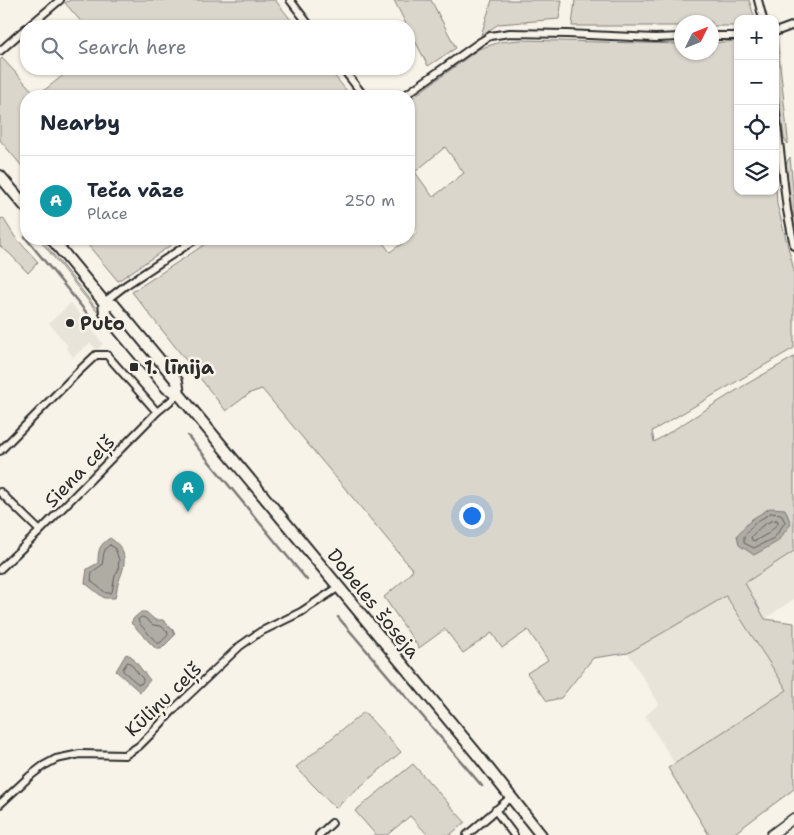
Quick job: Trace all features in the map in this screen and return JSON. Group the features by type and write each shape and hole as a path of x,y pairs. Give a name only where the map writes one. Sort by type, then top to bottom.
{"main road":[{"path":"0,176 20,201"},
{"name":"Dobeles šoseja","path":"57,245 104,302 114,305 177,381 179,394 339,586 542,835"},
{"path":"771,835 794,818"}],"street":[{"path":"36,20 60,0"},
{"path":"290,0 305,20"},
{"path":"758,0 762,15"},
{"path":"779,31 794,25"},
{"path":"412,90 490,36 510,33 534,33 674,37"},
{"path":"0,51 20,34"},
{"path":"719,36 734,36"},
{"path":"348,75 359,90"},
{"path":"779,144 786,210 794,246"},
{"path":"104,302 187,245"},
{"path":"0,451 96,355 107,355 157,412"},
{"name":"Siena ceļš","path":"0,570 157,412 179,394"},
{"path":"0,492 40,531"},
{"name":"Kūliņu ceļš","path":"0,804 30,776 56,758 80,754 125,755 145,739 174,708 240,646 260,632 301,612 339,586"},
{"path":"467,835 511,797"},
{"path":"495,810 514,835"},
{"path":"319,835 332,823"}],"shaded area":[{"path":"70,0 275,0 291,20 80,20 65,3"},
{"path":"394,0 431,0 456,48 428,66 415,41 415,20 404,20"},
{"path":"492,0 562,0 559,19 499,24 481,35"},
{"path":"575,0 749,0 754,15 734,15 734,26 719,26 719,15 674,15 674,26 572,26"},
{"path":"520,40 674,44 674,60 719,60 719,42 734,41 734,195 776,195 777,204 794,270 794,348 652,431 654,442 794,357 794,551 745,583 765,619 794,623 794,659 792,663 794,666 794,789 732,835 709,835 668,768 787,690 726,596 628,653 593,658 561,698 547,701 527,673 548,660 528,630 502,648 492,633 463,653 445,629 419,648 384,597 413,570 262,389 250,393 226,411 132,292 204,245 385,245 390,252 400,245 415,245 415,234 417,233 415,227 415,172 415,96 479,49 500,42","holes":["445,147 464,173 433,197 415,172"]},
{"path":"779,56 788,144 784,139 779,101"},
{"path":"2,58 31,90 20,90 20,164 0,140 0,60"},
{"path":"63,75 334,75 346,90 45,90"},
{"path":"790,157 794,199 794,228 786,164"},
{"path":"3,218 20,245 22,245 38,262 28,273 0,246 0,219"},
{"path":"44,245 46,245 108,323 106,323"},
{"path":"88,245 171,245 118,281"},
{"path":"71,303 103,344 97,350 90,343 73,357 66,348 68,346 49,323"},
{"path":"794,551 794,599 765,619 744,583"},
{"path":"725,596 787,690 675,764 645,716 659,704 628,653"},
{"path":"364,712 401,752 335,808 296,767"},
{"path":"413,764 465,822 450,835 428,835 410,816 387,835 376,835 355,811"}],"water":[{"path":"770,508 785,509 791,524 777,542 754,555 739,545 737,535 752,519"},
{"path":"110,538 119,546 124,555 124,566 115,598 104,598 85,583 87,569 98,563 100,548"},
{"path":"141,612 146,612 155,620 163,620 173,630 175,635 161,649 156,649 131,623"},
{"path":"126,654 131,656 150,680 140,692 116,671"}],"waterway":[{"path":"32,245 95,323"},
{"path":"188,436 307,580"},
{"path":"338,617 482,786"}],"place":[{"name":"Puto","path":"70,323"},
{"name":"1. līnija","path":"134,367"},
{"name":"Teča vāze","path":"188,512"}]}
